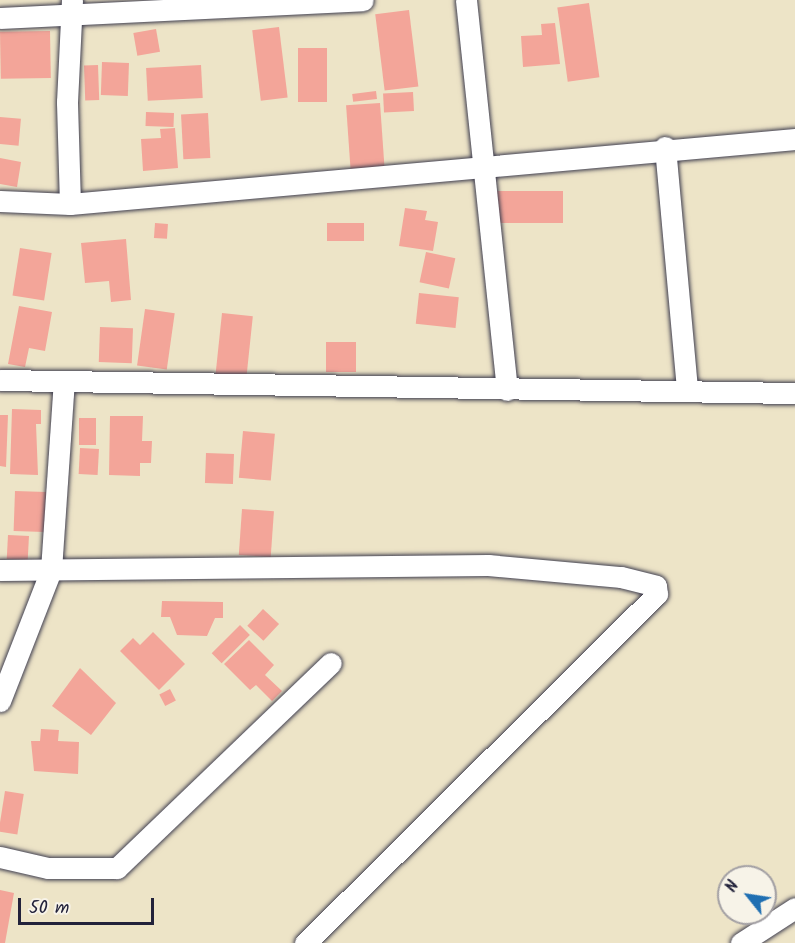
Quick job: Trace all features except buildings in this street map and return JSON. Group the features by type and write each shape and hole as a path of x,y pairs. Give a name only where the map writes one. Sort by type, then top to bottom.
{"street":[{"path":"0,18 72,9 363,0"},
{"path":"466,0 507,390"},
{"path":"70,204 72,9"},
{"path":"0,201 70,204 485,170 665,147 795,139"},
{"path":"665,147 687,388"},
{"path":"0,380 507,390 687,388 795,393"},
{"path":"0,701 51,570 64,381"},
{"path":"0,570 488,565 621,577 656,586 649,602 305,943"},
{"path":"0,857 48,868 117,868 331,663"},
{"path":"741,943 795,908"}]}
